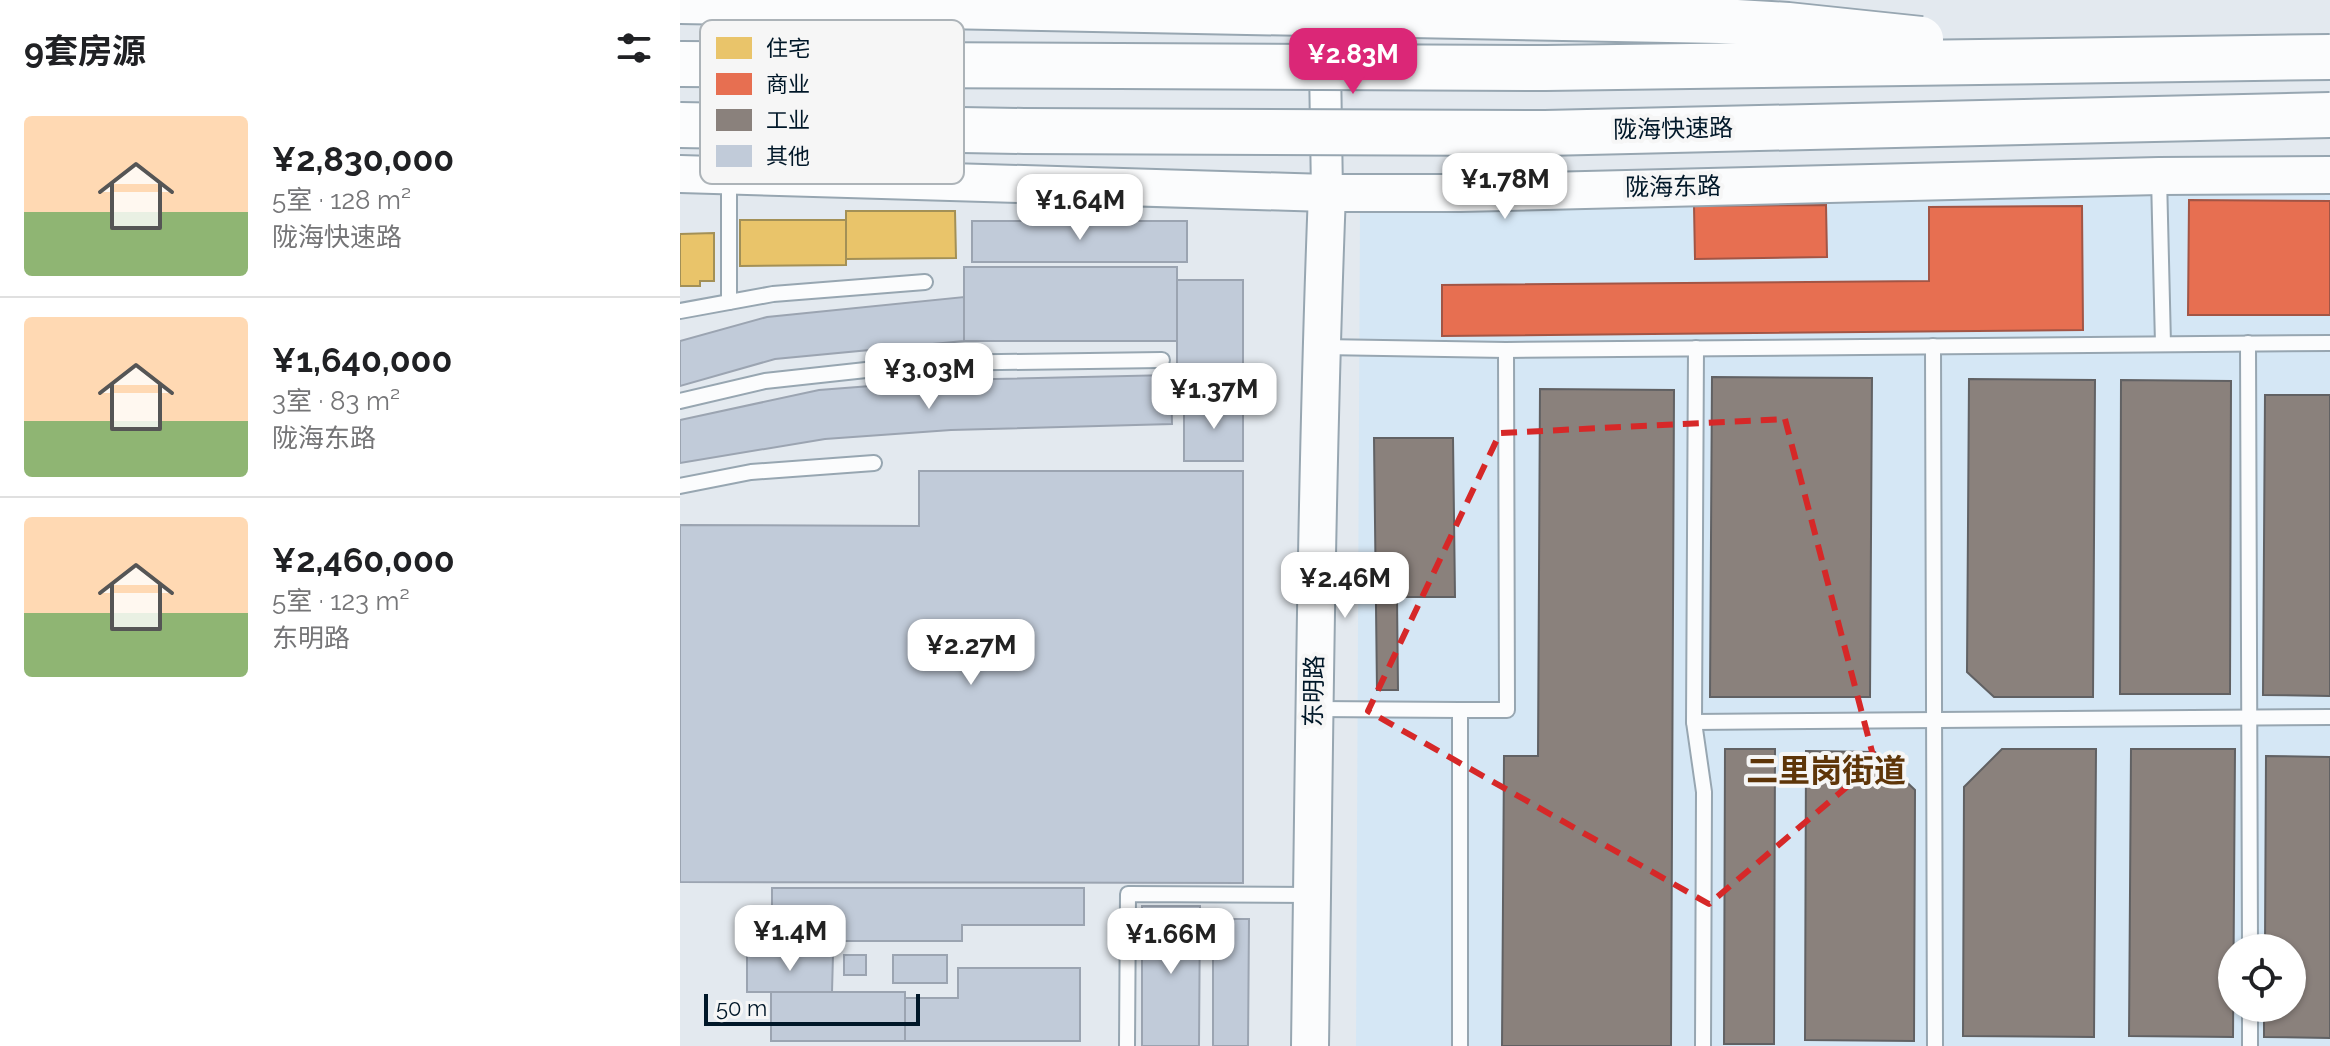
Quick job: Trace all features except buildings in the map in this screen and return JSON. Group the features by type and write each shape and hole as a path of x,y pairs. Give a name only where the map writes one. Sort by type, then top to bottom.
{"highway":[{"path":"680,1 1720,21 1788,25 2114,59"},
{"path":"964,65 1546,68 2330,57"},
{"path":"680,64 700,64"},
{"name":"陇海快速路","path":"964,130 1545,133 2330,115"},
{"name":"陇海快速路","path":"680,125 700,125"}],"street":[{"path":"1324,0 1327,193"},
{"name":"陇海东路","path":"680,174 700,175"},
{"name":"陇海东路","path":"964,183 1327,193 1460,193 2159,176 2330,175"},
{"name":"东明路","path":"1310,1046 1321,347 1327,193"}],"lane":[{"path":"2159,176 2163,344"},
{"path":"729,184 729,302"},
{"path":"680,311 773,294 925,282"},
{"path":"2248,343 2250,934"},
{"path":"1321,347 1506,350 2330,343"},
{"path":"1933,346 1935,1046"},
{"path":"1696,348 1694,722 1704,792 1703,1046"},
{"path":"1314,709 1507,710 1506,350"},
{"path":"680,401 765,381 930,363 1162,360"},
{"path":"680,486 751,472 874,463"},
{"path":"1460,710 1460,1046"},
{"path":"1694,722 2330,717"},
{"path":"1127,1046 1128,894 1312,895"},
{"path":"2250,1022 2250,1046"}],"highlighted area":[{"path":"1785,419 1875,763 1709,904 1368,711 1500,433"}],"shaded area":[{"path":"2330,187 2330,1046 1356,1046 1360,209"}],"district":[{"name":"二里岗街道","path":"1826,771"}]}
